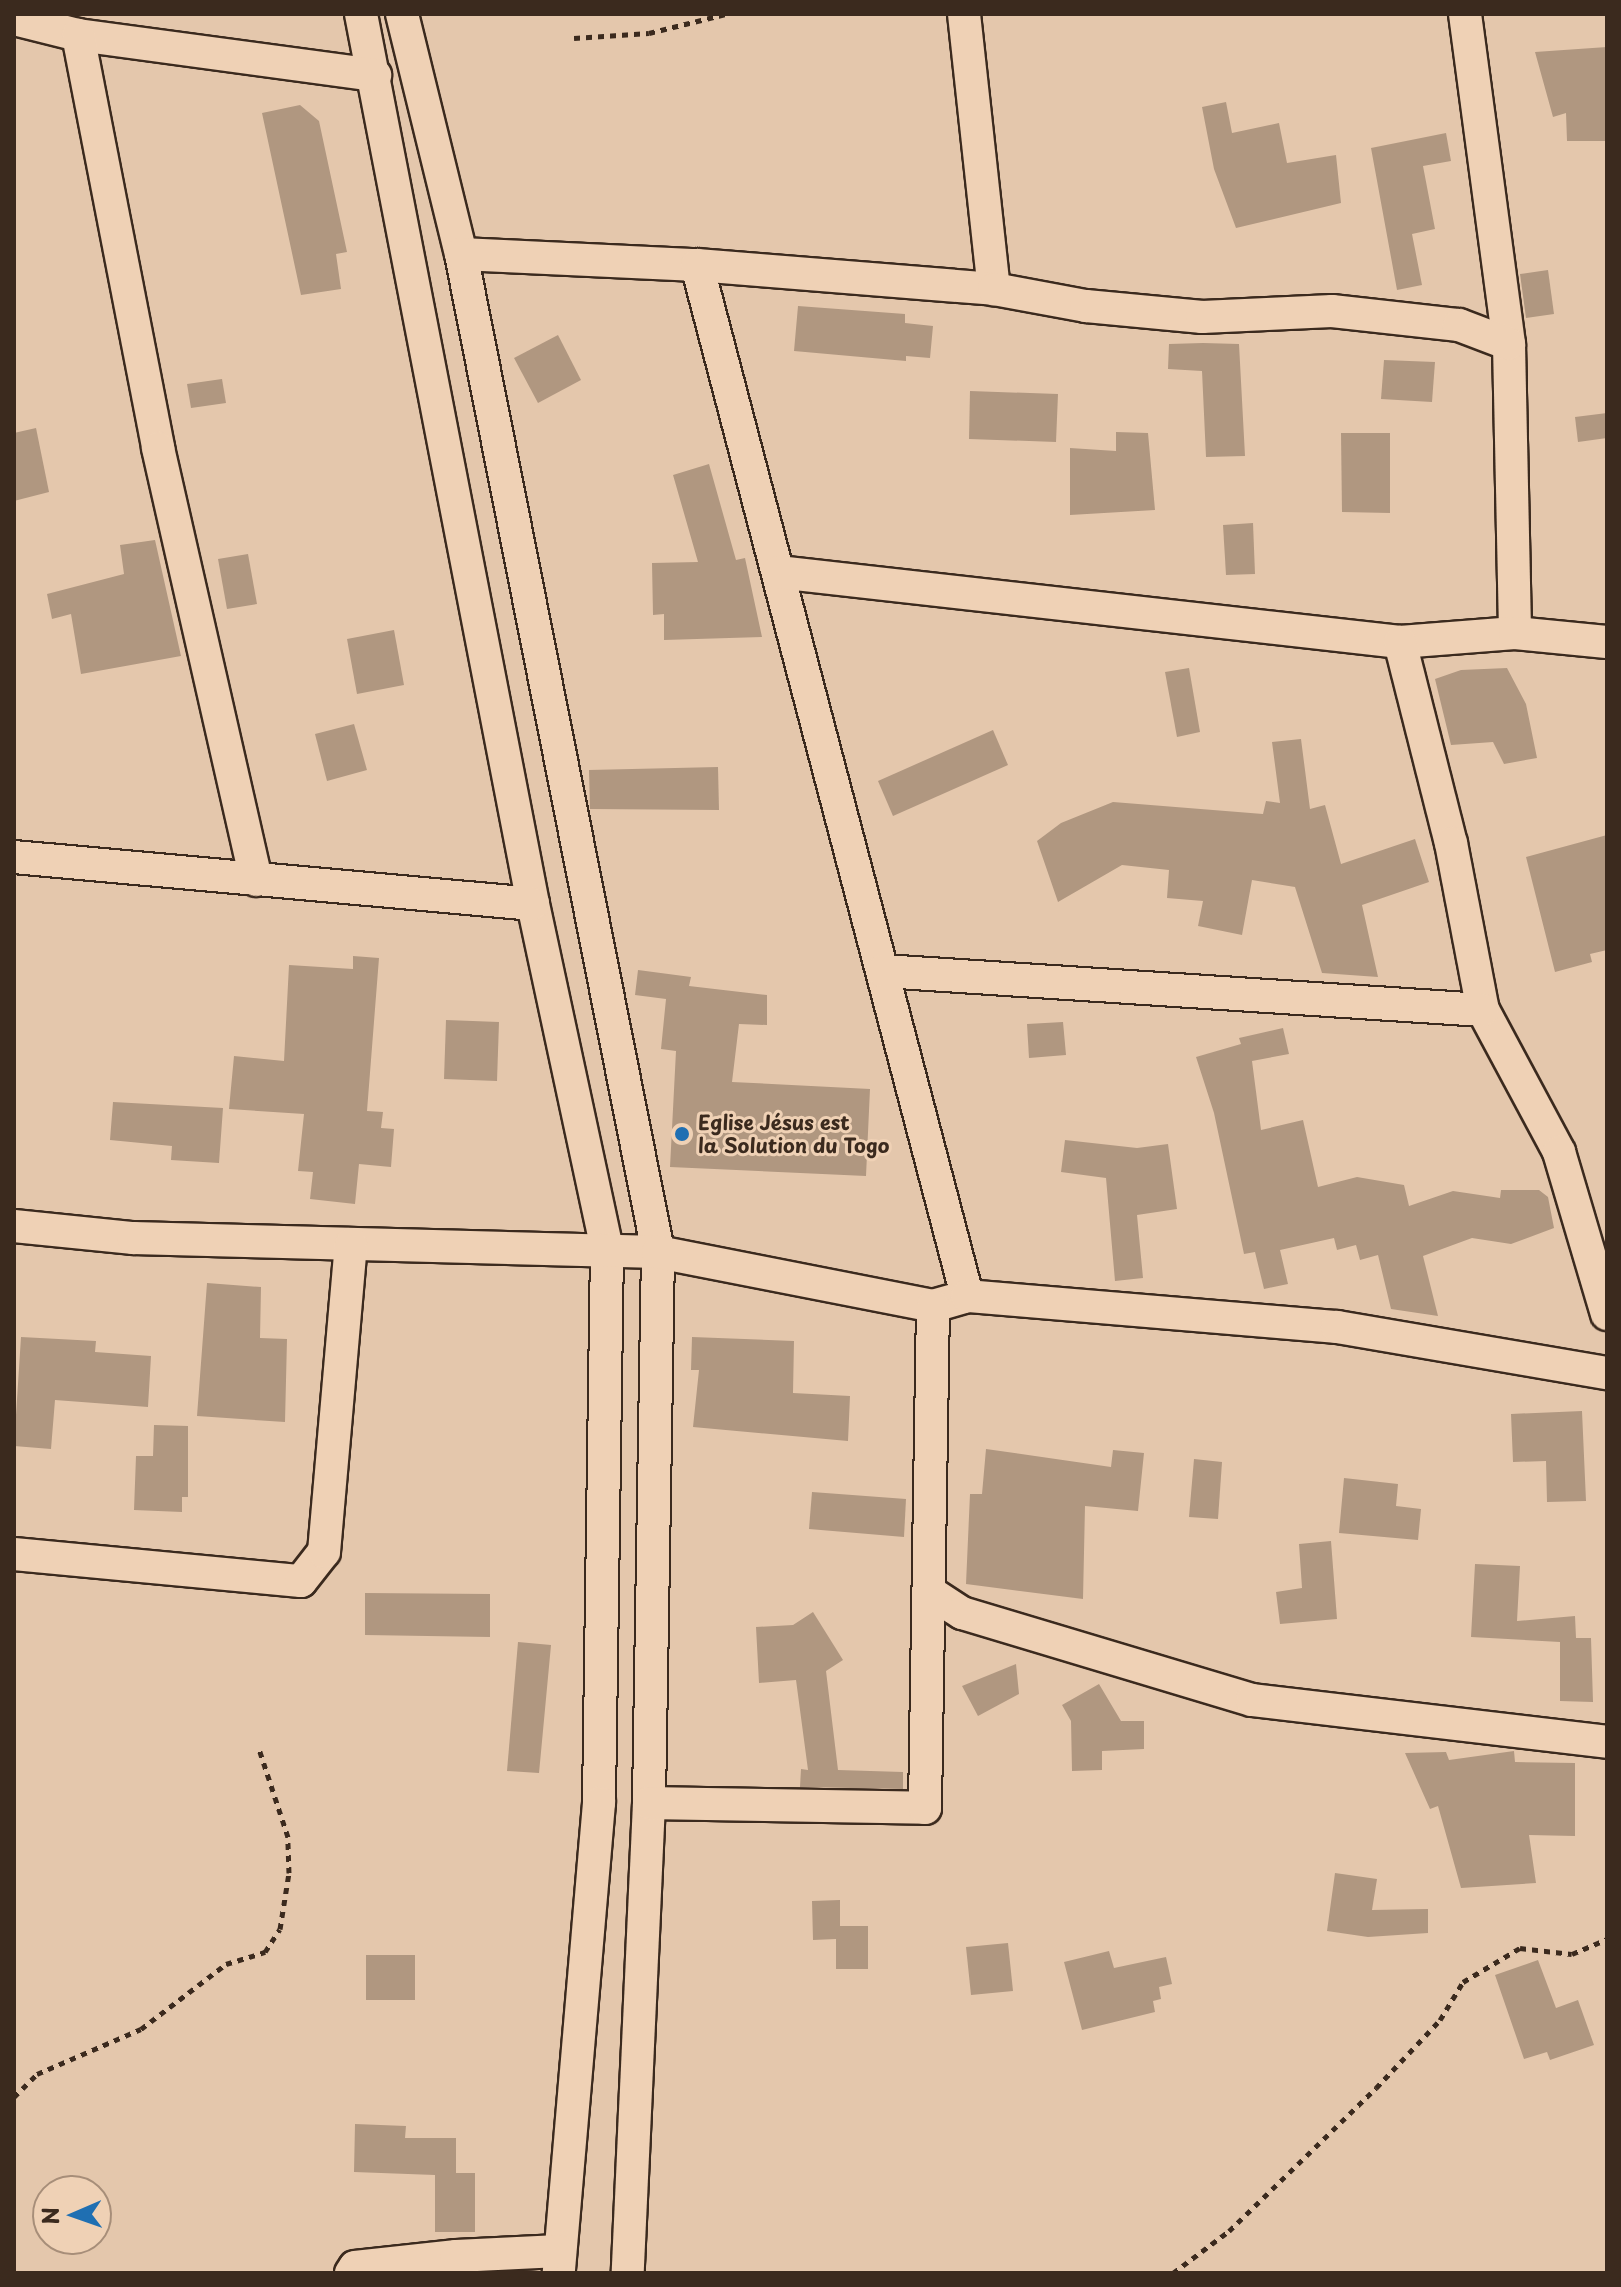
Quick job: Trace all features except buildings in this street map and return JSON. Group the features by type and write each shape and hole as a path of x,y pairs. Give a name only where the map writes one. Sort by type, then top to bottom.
{"street":[{"path":"351,2273 355,2267 456,2256 559,2262 599,1803 607,1249 533,904 361,14"},
{"path":"402,14 461,254 658,1252 649,1803 628,2273"},
{"path":"964,14 994,289"},
{"path":"1465,14 1509,344 1515,633"},
{"path":"14,19 78,35 375,75"},
{"path":"78,35 158,448 256,880"},
{"path":"461,254 697,265 994,289 1086,306 1202,317 1332,311 1459,325 1509,344"},
{"path":"697,265 967,1296"},
{"path":"778,572 1400,642 1515,633 1607,642"},
{"path":"1400,642 1451,843 1483,1010 1559,1152 1607,1314"},
{"path":"14,857 533,904"},
{"path":"883,971 1483,1010"},
{"path":"14,1226 133,1238 658,1252 933,1306 967,1296 1337,1327 1607,1373"},
{"path":"14,1554 301,1581 324,1552 351,1244"},
{"path":"649,1803 925,1808 931,1593 933,1306"},
{"path":"931,1593 962,1613 1252,1700 1607,1742"}],"path":[{"path":"574,38 649,33 726,14"},
{"path":"14,2097 37,2074 141,2029 226,1964 265,1952 280,1929 289,1873 288,1837 259,1749"},
{"path":"1173,2273 1229,2231 1376,2088 1440,2020 1463,1982 1520,1948 1572,1954 1607,1939"}],"place":[{"name":"Eglise Jésus est la Solution du Togo","path":"682,1134"}]}
